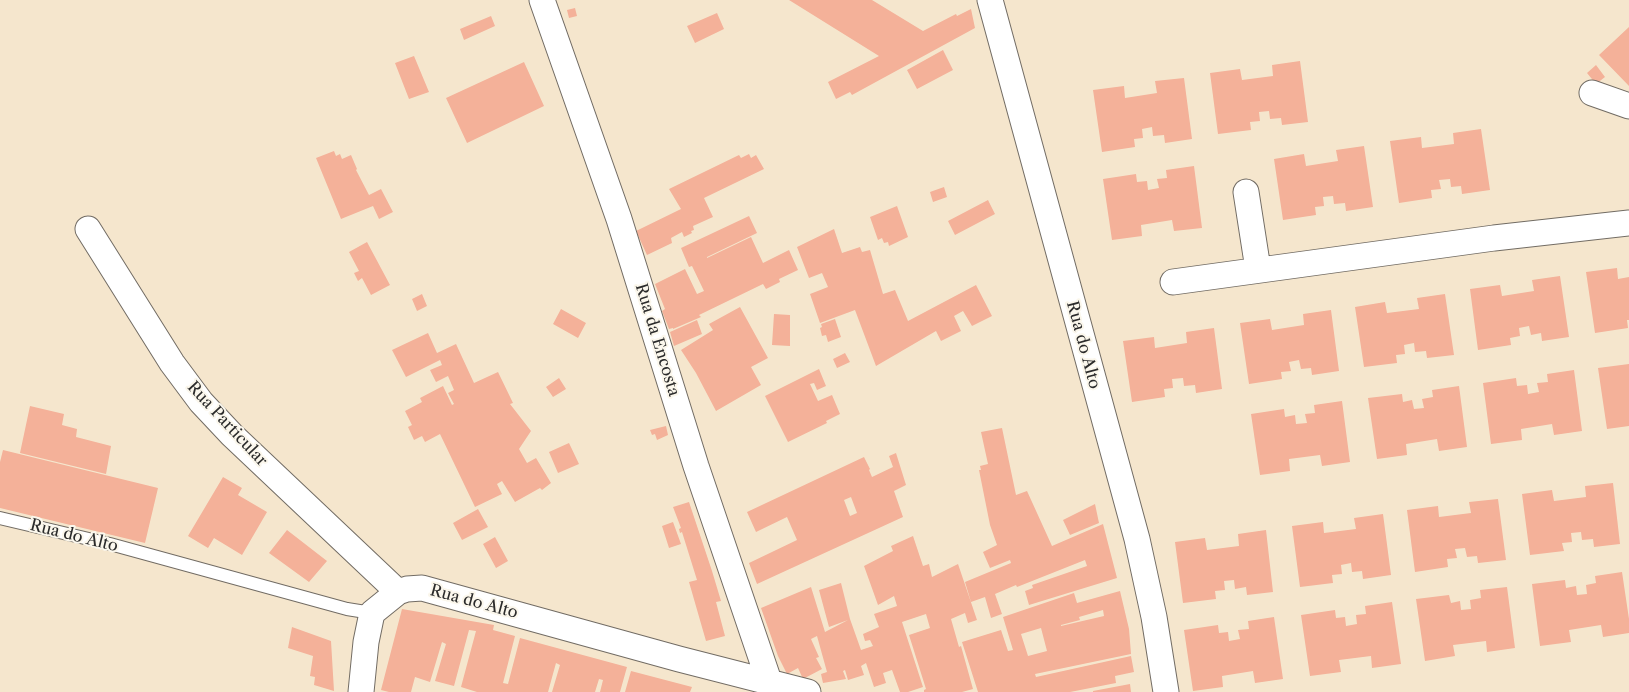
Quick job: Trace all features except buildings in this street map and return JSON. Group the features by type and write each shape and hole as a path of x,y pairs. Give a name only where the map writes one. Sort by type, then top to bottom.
{"street":[{"name":"Rua da Encosta","path":"542,0 619,219 696,466 769,681"},
{"name":"Rua do Alto","path":"990,0 1137,539 1154,617 1166,692"},
{"path":"1592,93 1629,106"},
{"path":"1246,192 1258,269"},
{"path":"1173,282 1494,238 1629,223"},
{"name":"Rua Particular","path":"88,229 172,363 201,402 232,435 398,592"},
{"name":"Rua do Alto","path":"372,613 398,592 422,588 679,659 808,692"},
{"path":"361,692 366,642 372,613"}],"lane":[{"name":"Rua do Alto","path":"0,518 110,544 347,609 372,613"}]}
